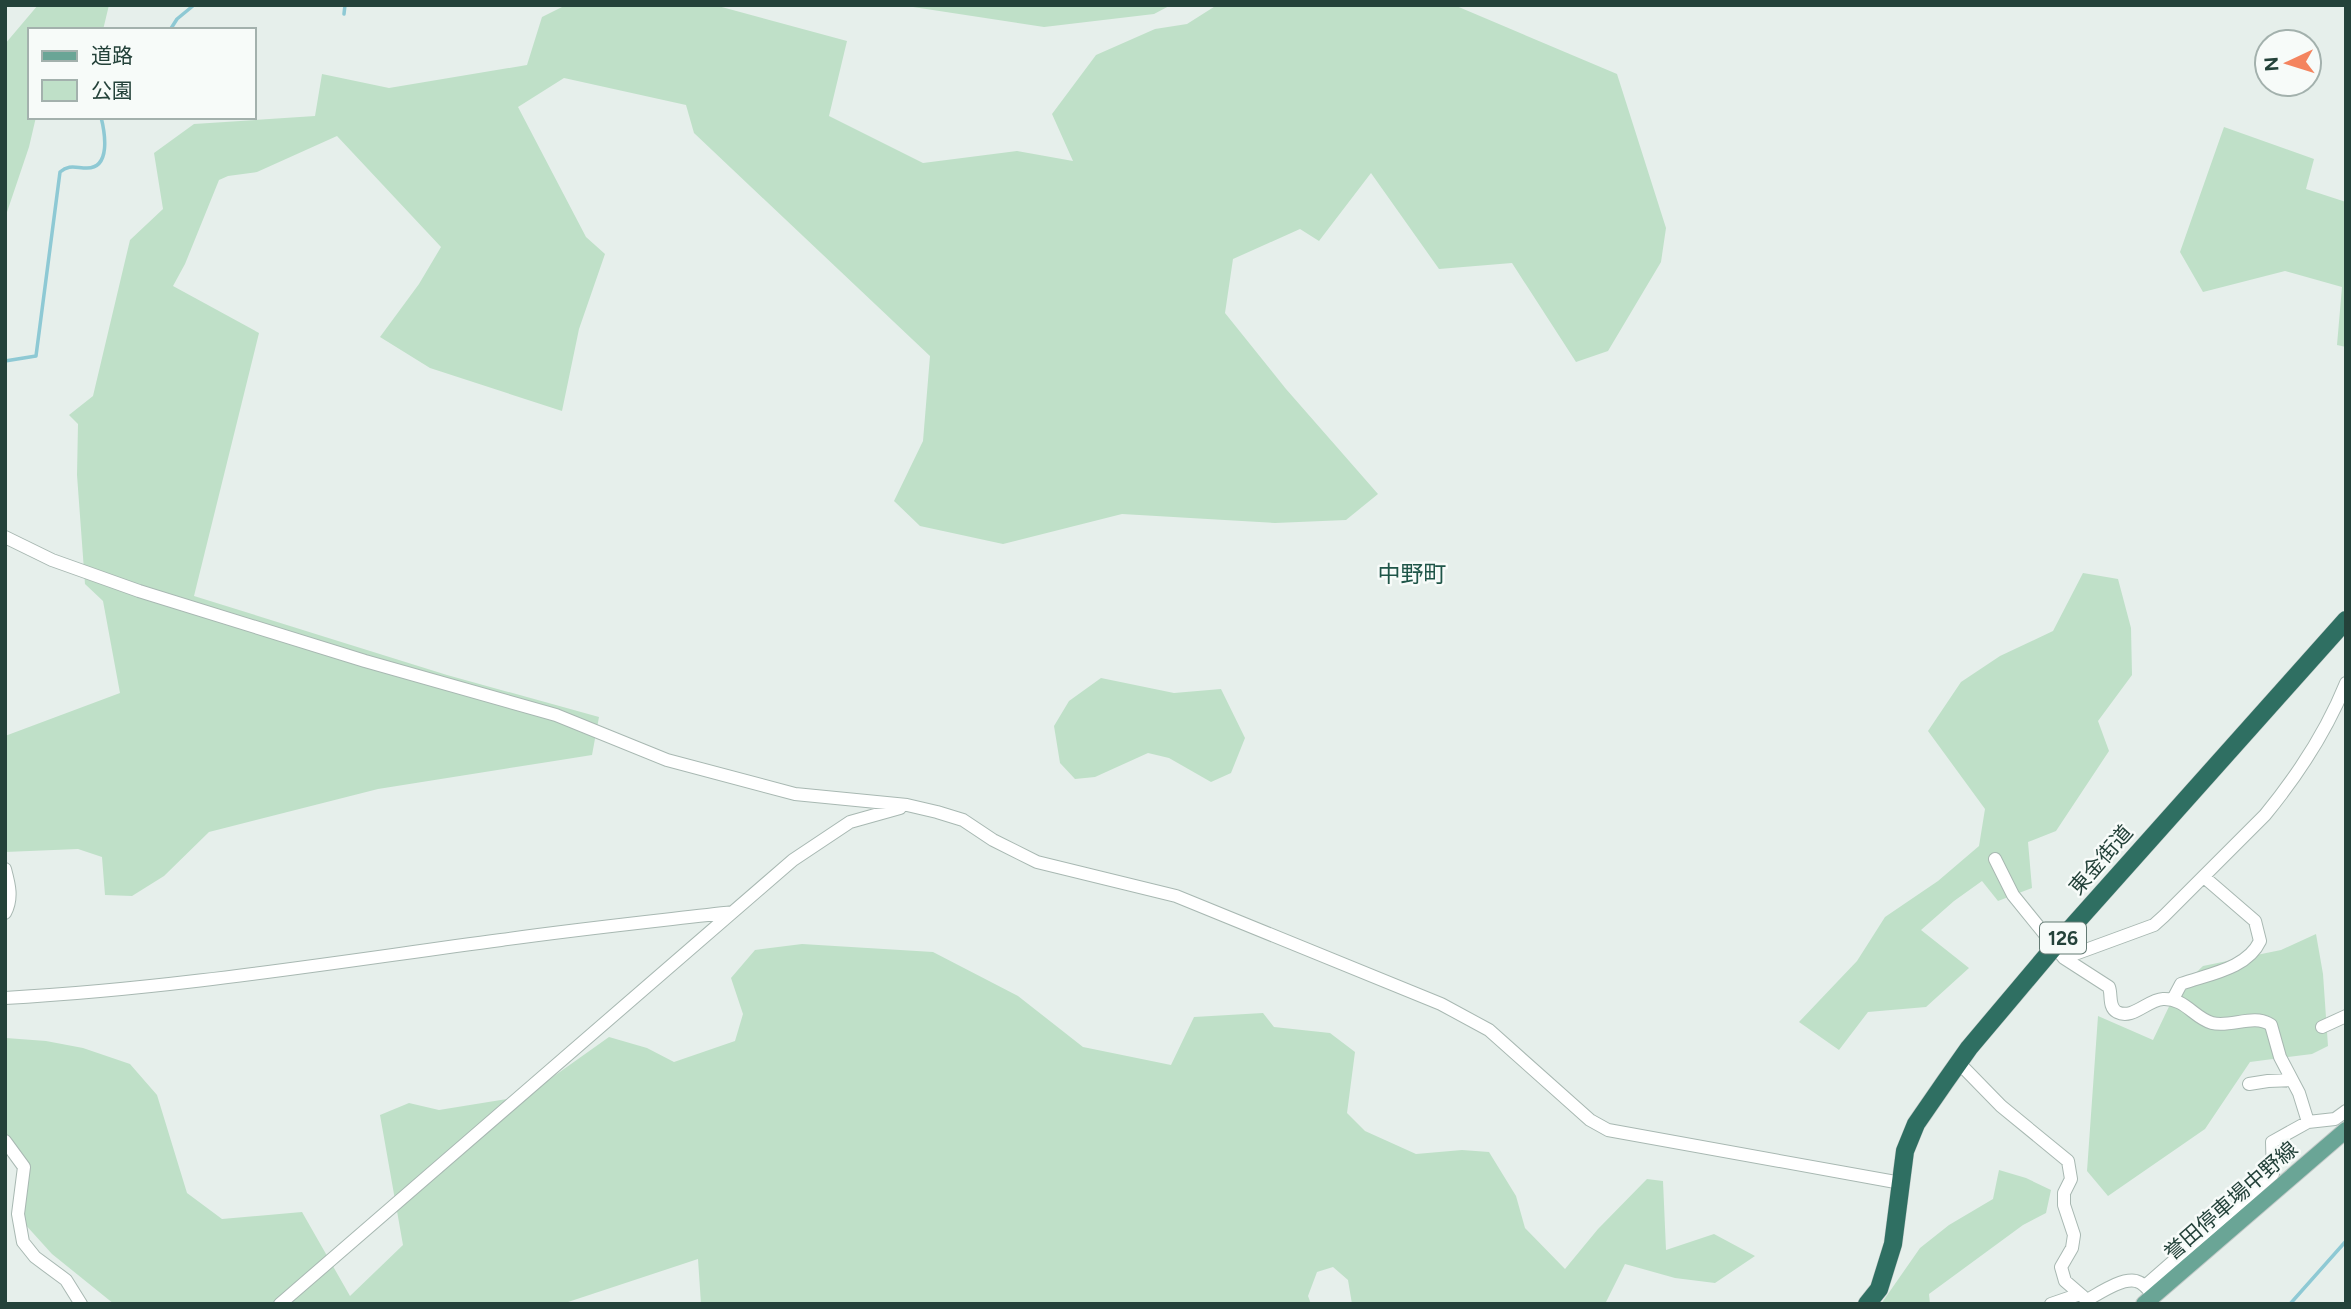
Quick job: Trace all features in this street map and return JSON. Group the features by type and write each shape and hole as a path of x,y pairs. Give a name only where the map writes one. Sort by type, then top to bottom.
{"highway":[{"name":"東金街道","path":"1867,1304 1879,1289 1893,1244 1905,1151 1916,1124 1959,1063 2060,952 2272,701 2342,631"}],"main road":[{"name":"誉田停車場中野線","path":"2148,1295 2343,1122"}],"street":[{"path":"5,537 52,559 139,591 365,661 556,715 667,760 794,794 907,806 937,812 963,821 1037,862 1177,896 1441,1004 1489,1030 1590,1120 1608,1129 1901,1183"},
{"path":"2060,952 2154,925 2279,798 2324,727 2346,683"},
{"path":"280,1304 793,860 850,822 907,806"},
{"path":"1995,859 2013,895 2060,952 2109,987 2113,1009 2118,1012 2132,1012 2154,1000 2173,999 2210,1023 2259,1020 2271,1025 2280,1057 2299,1093 2308,1122"},
{"path":"5,869 10,888 9,905 5,913"},
{"path":"2173,999 2181,984 2241,962 2250,955 2260,940 2255,921 2204,877"},
{"path":"5,998 88,993 203,981 504,939 734,912"},
{"path":"2322,1027 2346,1016"},
{"path":"1959,1063 2001,1106 2067,1161 2071,1179 2064,1193 2064,1205 2074,1235 2072,1248 2061,1266 2065,1281 2087,1300 2124,1282 2137,1281 2148,1295 2273,1174 2272,1142 2308,1122 2343,1122"},
{"path":"2249,1084 2292,1080"},
{"path":"5,1141 24,1167 18,1214 23,1242 35,1257 66,1280 81,1304"},
{"path":"2050,1304 2080,1294"}],"green space":[{"path":"38,5 109,5 103,28 28,28 28,119 36,119 5,218 5,44"},
{"path":"566,5 718,6 847,41 829,116 923,163 1017,151 1073,161 1052,114 1096,55 1155,29 1187,24 1217,5 1454,5 1617,74 1666,228 1661,262 1608,351 1576,362 1512,263 1439,269 1371,173 1319,241 1300,229 1233,259 1225,313 1286,389 1378,494 1346,520 1275,523 1122,514 1003,544 920,526 894,501 923,441 930,356 694,133 686,105 564,78 518,107 586,237 605,254 579,329 562,411 430,368 380,337 419,284 441,247 337,136 257,172 219,180 185,264 173,286 259,333 194,596 447,675 599,717 592,755 378,789 209,832 164,876 132,896 105,895 102,857 78,849 5,852 5,736 120,693 103,601 85,584 77,475 78,424 69,415 93,396 130,240 163,209 154,153 194,124 315,116 322,74 389,88 527,65 542,17"},
{"path":"900,5 1171,5 1154,14 1044,27"},
{"path":"2224,127 2314,159 2306,189 2346,202 2346,347 2337,345 2342,287 2285,271 2203,292 2180,252"},
{"path":"2083,573 2118,579 2131,628 2132,675 2098,721 2109,751 2056,831 2028,842 2032,888 1998,901 1982,881 1921,930 1969,968 1926,1007 1868,1012 1839,1050 1799,1022 1857,961 1885,917 1938,881 1979,846 1985,809 1928,731 1961,682 2000,656 2053,631"},
{"path":"1101,678 1174,693 1221,689 1245,738 1231,773 1211,782 1169,758 1148,753 1095,777 1075,779 1060,763 1054,726 1069,701"},
{"path":"2316,934 2323,974 2328,1046 2312,1054 2250,1062 2205,1129 2108,1196 2087,1171 2098,1016 2153,1040 2176,992 2203,966 2281,950"},
{"path":"802,944 933,952 1018,996 1083,1047 1171,1065 1194,1017 1263,1013 1274,1027 1330,1033 1355,1052 1347,1113 1365,1131 1416,1154 1462,1150 1489,1152 1516,1196 1525,1228 1565,1269 1598,1229 1647,1179 1663,1181 1666,1250 1714,1234 1755,1256 1715,1283 1675,1278 1625,1264 1605,1304 1352,1304 1348,1280 1333,1267 1317,1272 1308,1296 1311,1304 701,1304 698,1259 562,1304 114,1304 52,1254 23,1222 21,1167 5,1147 6,1038 46,1041 83,1048 130,1064 157,1095 187,1193 222,1219 302,1212 350,1296 403,1245 380,1115 409,1103 439,1110 526,1096 609,1037 647,1048 674,1062 735,1041 743,1014 731,978 755,950"},
{"path":"1999,1170 2026,1178 2051,1190 2046,1213 2023,1225 1929,1294 1930,1304 1881,1304 1920,1248 1949,1225 1993,1199"}],"waterway":[{"path":"171,28 177,19 194,5"},
{"path":"344,14 345,5"},
{"path":"5,361 36,356 60,172 70,167 87,168 100,162 104,148 101,119"},
{"path":"2290,1304 2346,1241"}],"district":[{"name":"中野町","path":"1412,574"}]}
